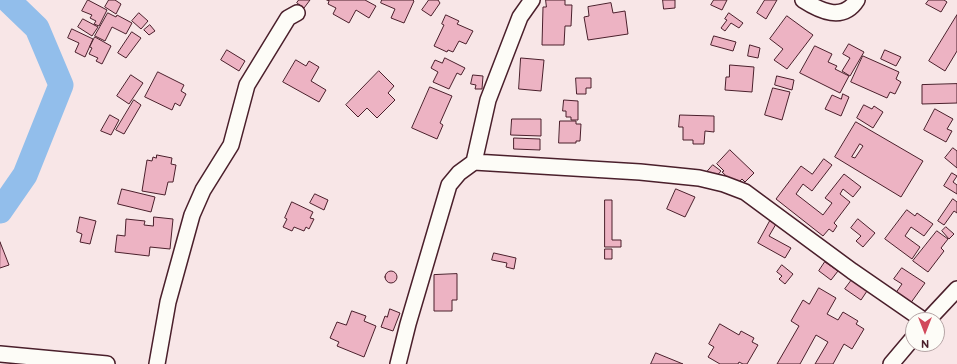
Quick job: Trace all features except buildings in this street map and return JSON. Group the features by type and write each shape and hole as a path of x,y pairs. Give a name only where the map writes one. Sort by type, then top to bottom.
{"street":[{"path":"474,162 488,100 520,17 532,0"},
{"path":"803,0 824,11 834,14 843,12 857,0"},
{"path":"157,364 168,302 192,215 203,190 231,145 247,85 288,18 297,13"},
{"path":"398,364 408,324 449,185 459,173 474,162 640,172 699,178 724,184 745,192 912,312"},
{"path":"935,312 957,289"},
{"path":"891,364 905,347"},
{"path":"0,354 107,364"}],"waterway":[{"path":"0,211 25,175 61,85 37,28 8,0"}]}
